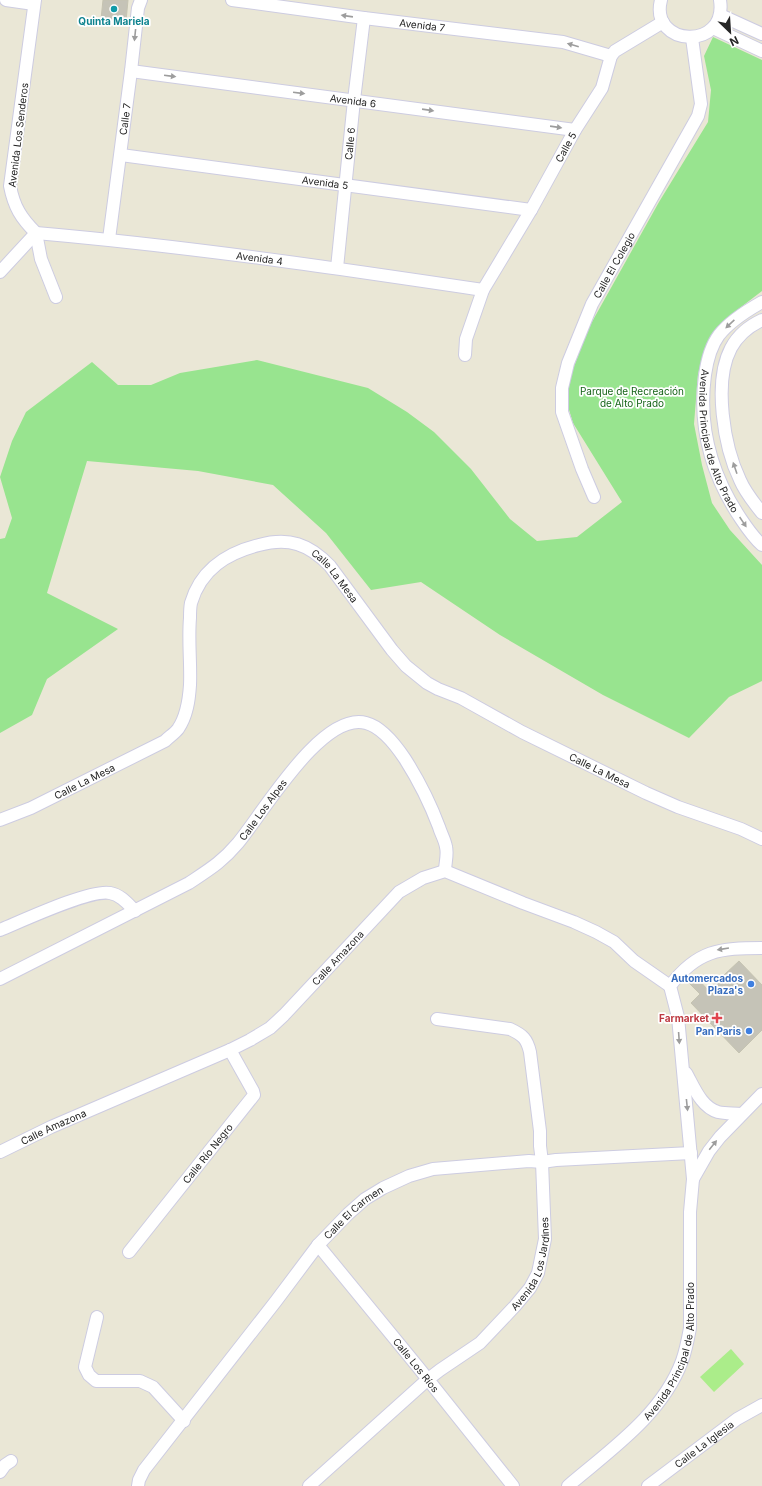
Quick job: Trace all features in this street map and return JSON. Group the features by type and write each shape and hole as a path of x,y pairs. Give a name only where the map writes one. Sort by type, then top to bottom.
{"street":[{"path":"6,0 34,2"},
{"name":"Calle 7","path":"109,239 138,8 141,0"},
{"name":"Avenida 7","path":"232,0 364,18 563,42 611,56"},
{"path":"659,1 663,22 672,32 692,38 704,35 713,28 720,15 720,0"},
{"name":"Avenida Los Senderos","path":"34,2 10,186 12,200 19,213 36,233"},
{"path":"720,15 762,34"},
{"name":"Calle 6","path":"337,268 364,18"},
{"path":"611,56 615,51 663,22"},
{"path":"713,28 762,51"},
{"name":"Calle El Colegio","path":"594,497 582,470 562,412 562,388 568,363 592,304 698,116 701,104 692,38"},
{"name":"Calle 5","path":"466,355 466,339 483,290 531,210 575,130 602,88 611,56"},
{"name":"Avenida 6","path":"131,71 575,130"},
{"name":"Avenida 5","path":"120,155 531,210"},
{"path":"0,272 36,233"},
{"path":"36,233 41,259 56,297"},
{"name":"Avenida 4","path":"36,233 109,239 337,268 483,290"},
{"name":"Avenida Principal de Alto Prado","path":"762,302 744,312 729,324 718,336 708,360 703,406 708,446 719,481 748,529 762,545"},
{"name":"Avenida Principal de Alto Prado","path":"762,320 744,331 731,349 724,371 722,405 727,440 735,470 748,495 762,513"},
{"name":"Calle La Mesa","path":"0,820 31,808 165,741 177,730 183,720 190,690 190,604 202,580 211,568 240,551 268,543 287,541 305,547 321,556 326,561 392,650 406,666 427,683 461,698 522,732 646,793 678,807 742,829 762,839"},
{"name":"Calle Los Alpes","path":"0,979 189,883 216,866 239,842 294,767 310,749 331,732 354,722 365,722 374,726 396,745 416,776 432,810 446,848 445,871"},
{"path":"445,871 596,932 614,942 634,961 670,986 684,969 708,954 725,949 762,948"},
{"name":"Calle Amazona","path":"0,1152 51,1127 230,1050 270,1028 284,1015 399,892 422,878 445,871"},
{"path":"0,930 83,897 109,893 119,896 135,911"},
{"name":"Avenida Principal de Alto Prado","path":"568,1486 651,1412 672,1381 683,1360 690,1328 690,1212 693,1179 678,1017 670,986"},
{"name":"Avenida Los Jardines","path":"309,1486 427,1380 480,1343 530,1288 541,1262 545,1239 542,1162 540,1131 528,1042 520,1034 510,1029 437,1020"},
{"name":"Calle Río Negro","path":"129,1252 254,1095 253,1090 230,1050"},
{"name":"Avenida Principal de Alto Prado","path":"683,1066 699,1097 709,1107 718,1112 741,1114"},
{"name":"Avenida Principal de Alto Prado","path":"693,1179 709,1151 741,1114 762,1094"},
{"name":"Calle El Carmen","path":"138,1486 144,1470 184,1421 318,1245 348,1214 383,1188 409,1176 433,1169 529,1161 542,1162 691,1153"},
{"name":"Calle Los Ríos","path":"318,1245 512,1486"},
{"path":"97,1317 85,1367 89,1375 96,1381 140,1380 153,1387 184,1421"},
{"name":"Calle La Iglesia","path":"648,1486 737,1420 762,1405"},
{"path":"0,1472 5,1465 11,1461"}],"green space":[{"name":"Parque de Recreación de Alto Prado","path":"713,37 762,60 762,291 728,317 707,344 698,374 694,424 702,465 712,503 730,530 762,565 762,681 729,697 689,738 603,695 500,635 421,582 371,590 326,533 273,485 198,471 87,461 47,593 118,629 47,679 32,715 0,733 0,539 5,538 12,518 0,477 12,441 26,412 92,362 118,385 151,385 180,373 257,360 368,388 407,412 434,432 471,469 510,519 537,541 577,537 622,502 573,423 567,403 570,377 588,329 659,202 708,122 711,90 704,56"},
{"path":"731,1349 744,1364 714,1392 700,1377"}],"building":[{"name":"Quinta Mariela","path":"103,0 128,0 126,21 101,19"},
{"path":"739,961 762,985 762,1030 739,1053 691,1003 700,994 689,983 696,977 708,990"}],"place":[{"name":"Quinta Mariela","path":"114,9"},
{"name":"Automercados Plaza's","path":"751,984"},
{"name":"Farmarket","path":"717,1018"},
{"name":"Pan Paris","path":"749,1031"}]}
